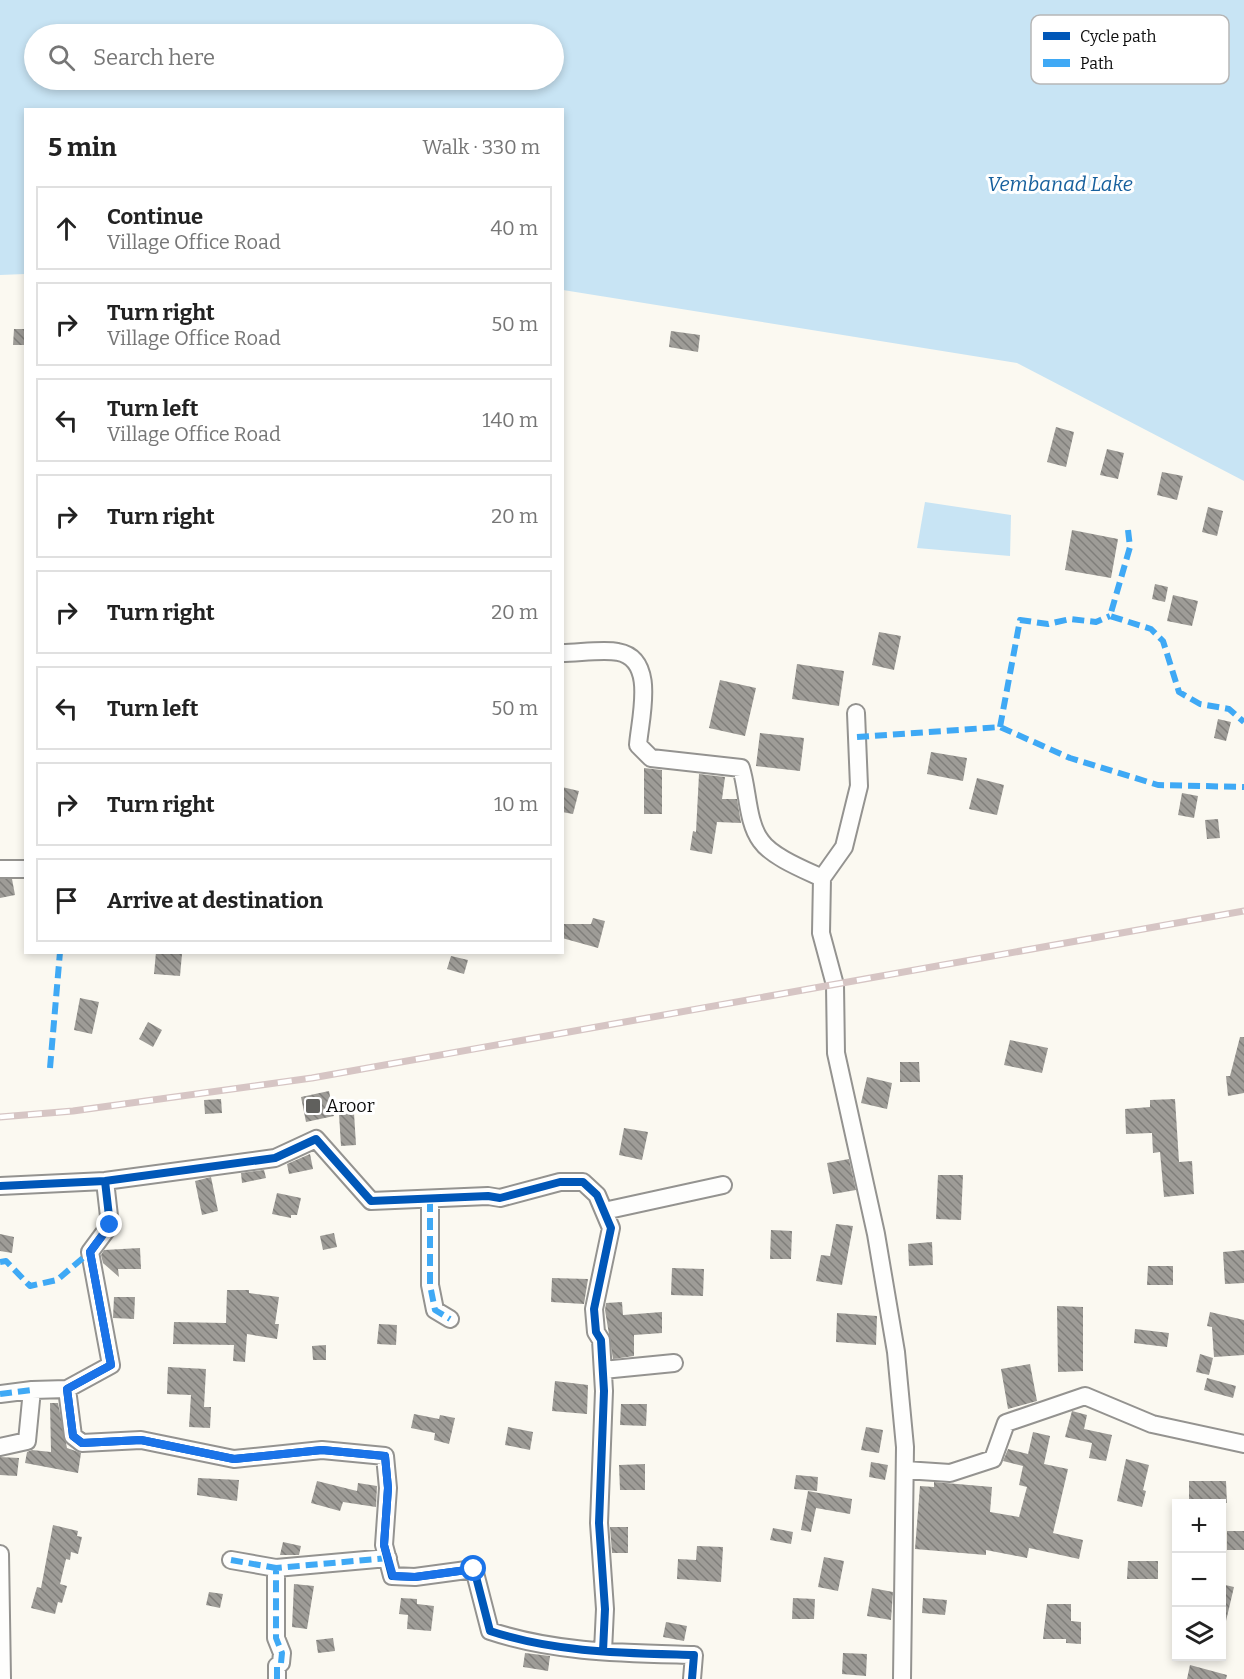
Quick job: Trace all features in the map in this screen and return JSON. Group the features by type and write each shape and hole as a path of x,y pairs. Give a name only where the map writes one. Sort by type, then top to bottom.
{"street":[{"path":"564,653 618,652 636,660 643,675 638,746 651,758 741,768 753,821 761,842 787,861 822,878"},
{"path":"856,713 859,786 844,847 822,878 821,933 835,985 836,1053 876,1234 896,1352 905,1470 902,1679"},
{"path":"0,869 24,869"},
{"path":"0,1186 105,1180 275,1158 316,1138 371,1201 488,1196 500,1198 560,1182 583,1182 597,1195 611,1228 594,1309 596,1332 601,1340 603,1370 599,1523 604,1609 603,1651"},
{"path":"0,1394 67,1389 111,1365 90,1252 110,1225 105,1180"},
{"path":"604,1212 723,1185"},
{"path":"430,1200 430,1285 435,1310 450,1319"},
{"path":"603,1370 674,1363"},
{"path":"67,1389 73,1436 82,1443 141,1440 234,1459 322,1450 385,1456 388,1488 384,1545 393,1576 415,1577 474,1569 490,1631 525,1642 603,1651 694,1655 692,1679"},
{"path":"0,1447 27,1441 32,1390"},
{"path":"905,1470 950,1473 993,1459 1006,1423 1085,1396 1152,1424 1244,1444"},
{"path":"0,1554 2,1679"},
{"path":"231,1560 276,1568 388,1558"},
{"path":"276,1568 276,1638 282,1653 281,1663 277,1666 277,1679"}],"water":[{"name":"Vembanad Lake","path":"0,0 1244,0 1244,481 1017,363 564,290 564,108 24,108 24,274 0,275"},
{"path":"925,502 1011,515 1010,556 917,548"}],"building":[{"path":"14,329 24,329 24,345 13,345"},
{"path":"671,331 700,335 698,352 669,347"},
{"path":"1056,427 1074,432 1066,467 1047,462"},
{"path":"1107,449 1124,453 1118,479 1100,475"},
{"path":"1162,472 1183,476 1177,500 1157,495"},
{"path":"1208,507 1223,511 1217,536 1202,532"},
{"path":"1072,530 1118,539 1111,578 1065,570"},
{"path":"1155,584 1168,587 1165,602 1152,599"},
{"path":"1173,595 1198,601 1192,626 1167,621"},
{"path":"879,632 901,636 894,670 872,665"},
{"path":"797,664 844,671 839,706 792,699"},
{"path":"720,680 756,688 745,736 709,728"},
{"path":"1218,719 1231,722 1226,741 1214,738"},
{"path":"760,733 804,738 800,771 756,766"},
{"path":"931,752 967,758 963,781 927,774"},
{"path":"644,768 662,770 662,814 644,814"},
{"path":"699,774 725,777 722,799 737,799 741,823 717,822 712,854 690,850 693,831 696,832"},
{"path":"977,778 1004,785 997,815 969,809"},
{"path":"564,787 579,791 573,814 564,812"},
{"path":"1182,793 1198,796 1194,818 1178,815"},
{"path":"1218,819 1220,838 1207,839 1205,820"},
{"path":"0,879 12,879 15,895 0,898"},
{"path":"593,918 605,921 598,948 564,939 564,924 591,924"},
{"path":"156,954 182,954 180,976 154,974"},
{"path":"451,956 468,960 464,974 447,969"},
{"path":"80,998 99,1002 92,1034 74,1030"},
{"path":"148,1022 162,1030 153,1047 139,1039"},
{"path":"1240,1037 1244,1037 1244,1093 1228,1096 1226,1076 1230,1076"},
{"path":"1010,1040 1048,1048 1042,1073 1004,1065"},
{"path":"900,1062 919,1062 920,1082 900,1082"},
{"path":"867,1077 892,1083 887,1109 861,1103"},
{"path":"329,1091 334,1116 306,1122 301,1097"},
{"path":"221,1099 222,1113 205,1114 204,1100"},
{"path":"1175,1099 1179,1162 1192,1161 1194,1194 1164,1197 1160,1152 1153,1153 1152,1133 1126,1134 1125,1109 1150,1107 1150,1100"},
{"path":"354,1113 356,1145 341,1146 339,1114"},
{"path":"624,1128 648,1132 642,1160 619,1155"},
{"path":"310,1154 313,1169 289,1174 287,1164"},
{"path":"849,1159 856,1190 833,1194 827,1163"},
{"path":"264,1170 266,1178 242,1183 241,1173"},
{"path":"938,1175 963,1175 961,1220 936,1219"},
{"path":"211,1177 218,1211 202,1215 195,1181"},
{"path":"277,1193 301,1198 297,1215 291,1215 291,1218 272,1214"},
{"path":"836,1224 853,1226 842,1285 816,1281 821,1255 830,1256"},
{"path":"771,1230 792,1231 791,1259 770,1259"},
{"path":"334,1233 337,1247 323,1250 320,1236"},
{"path":"0,1234 14,1237 12,1253 0,1251"},
{"path":"932,1242 933,1265 909,1266 908,1244"},
{"path":"140,1248 141,1269 118,1269 119,1277 103,1263 101,1255 104,1250"},
{"path":"1244,1250 1244,1283 1225,1284 1223,1252"},
{"path":"1148,1266 1173,1266 1173,1285 1147,1285"},
{"path":"672,1268 704,1269 703,1296 671,1295"},
{"path":"552,1278 588,1279 584,1304 551,1302"},
{"path":"227,1290 249,1290 249,1293 279,1297 275,1324 279,1324 277,1339 247,1334 245,1362 233,1361 234,1345 173,1344 174,1322 226,1323"},
{"path":"114,1297 135,1297 134,1319 113,1318"},
{"path":"622,1302 623,1315 662,1312 662,1333 634,1335 634,1356 613,1359 605,1310 606,1303"},
{"path":"1057,1306 1083,1307 1083,1371 1058,1372"},
{"path":"1210,1312 1244,1320 1244,1355 1214,1357 1212,1327 1207,1326"},
{"path":"837,1313 877,1316 876,1345 836,1342"},
{"path":"379,1324 397,1325 396,1345 377,1344"},
{"path":"1135,1329 1169,1333 1167,1347 1134,1343"},
{"path":"326,1345 326,1360 313,1360 312,1346"},
{"path":"1200,1354 1213,1358 1209,1375 1196,1372"},
{"path":"1030,1364 1037,1401 1008,1409 1001,1369"},
{"path":"168,1367 206,1369 204,1407 211,1407 210,1428 189,1427 191,1395 167,1394"},
{"path":"1207,1378 1236,1386 1233,1398 1204,1390"},
{"path":"555,1381 588,1385 587,1414 552,1411"},
{"path":"50,1403 58,1403 67,1448 81,1453 78,1473 25,1463 27,1452 32,1450 51,1452"},
{"path":"621,1404 647,1404 646,1426 620,1425"},
{"path":"1072,1411 1087,1415 1084,1429 1112,1435 1106,1461 1089,1458 1092,1443 1065,1437"},
{"path":"414,1414 439,1419 440,1415 455,1418 449,1444 434,1440 435,1433 411,1428"},
{"path":"508,1427 533,1432 530,1450 505,1445"},
{"path":"866,1427 883,1430 879,1453 861,1450"},
{"path":"1033,1432 1050,1436 1044,1464 1068,1469 1053,1533 1083,1540 1079,1559 1029,1548 1027,1558 986,1550 986,1555 915,1549 920,1486 934,1487 934,1482 992,1487 990,1512 1019,1517 1027,1487 1019,1485 1023,1466 1003,1461 1008,1449 1028,1454"},
{"path":"0,1457 19,1458 17,1476 0,1475"},
{"path":"1126,1459 1149,1465 1143,1490 1146,1491 1142,1507 1117,1501"},
{"path":"871,1462 888,1465 885,1480 869,1477"},
{"path":"645,1464 645,1490 620,1490 619,1465"},
{"path":"796,1475 818,1477 817,1491 794,1489"},
{"path":"198,1478 239,1480 237,1501 197,1495"},
{"path":"317,1481 357,1491 358,1483 377,1486 376,1507 343,1502 340,1511 311,1503"},
{"path":"1189,1481 1226,1481 1227,1503 1226,1499 1189,1499"},
{"path":"808,1491 852,1499 850,1514 816,1508 811,1532 801,1530"},
{"path":"53,1525 78,1531 77,1536 82,1537 78,1554 71,1552 70,1560 66,1559 60,1584 67,1586 62,1603 58,1602 55,1614 31,1608 37,1587 41,1588"},
{"path":"610,1527 628,1527 628,1553 612,1553"},
{"path":"773,1528 793,1532 791,1544 770,1540"},
{"path":"1227,1531 1244,1531 1244,1550 1227,1550"},
{"path":"283,1542 301,1546 299,1555 280,1555"},
{"path":"697,1546 723,1547 721,1582 677,1579 678,1559 696,1560"},
{"path":"824,1557 844,1561 838,1591 818,1587"},
{"path":"1128,1561 1158,1561 1158,1579 1127,1579"},
{"path":"294,1584 314,1586 307,1629 292,1627"},
{"path":"1226,1585 1234,1587 1226,1621"},
{"path":"872,1588 893,1592 891,1620 867,1616"},
{"path":"209,1592 223,1594 220,1608 206,1605"},
{"path":"401,1598 417,1599 417,1604 434,1606 431,1631 407,1629 408,1615 399,1614"},
{"path":"793,1598 815,1599 814,1619 792,1619"},
{"path":"923,1598 947,1600 945,1615 922,1613"},
{"path":"1047,1604 1071,1604 1071,1621 1081,1622 1081,1644 1066,1643 1066,1639 1043,1639"},
{"path":"666,1622 687,1626 684,1641 663,1637"},
{"path":"333,1638 335,1651 318,1653 316,1640"},
{"path":"525,1653 550,1656 548,1671 523,1667"},
{"path":"843,1653 867,1654 866,1676 842,1674"},
{"path":"1190,1665 1227,1675 1226,1679 1187,1679"}],"railway":[{"path":"0,1117 73,1111 312,1078 1244,911"}],"marked path":[{"path":"1128,530 1130,547 1110,616 1151,629 1163,641 1179,692 1200,704 1229,709 1244,722"},
{"path":"1000,727 1020,620 1048,624 1070,619 1096,622 1110,616"},
{"path":"857,737 1000,727 1070,758 1158,785 1244,787"},
{"path":"50,1068 60,954"},
{"path":"430,1200 430,1285 435,1310 450,1319"},
{"path":"0,1262 6,1261 30,1286 57,1280 90,1252"},
{"path":"0,1394 32,1390"},
{"path":"277,1679 277,1666 281,1663 282,1653 276,1638 276,1568 388,1558"},
{"path":"231,1560 276,1568"}],"cycle path":[{"path":"0,1186 105,1181 275,1158 316,1139 371,1201 488,1196 500,1198 560,1182 583,1182 597,1195 611,1228 594,1309 596,1332 601,1340 604,1391 599,1523 605,1609 603,1651"},
{"path":"105,1181 110,1225 90,1252 111,1365 67,1389 73,1436 82,1443 141,1440 234,1459 322,1450 385,1456 388,1488 384,1545 392,1576 415,1577 474,1569 490,1631 565,1648 694,1655 692,1679"}],"place":[{"name":"Aroor","path":"313,1106"}],"route":[{"path":"110,1225 90,1252 111,1365 67,1389 73,1436 82,1443 141,1440 234,1459 322,1450 385,1456 388,1488 384,1545 393,1576 415,1577 474,1569"}]}
